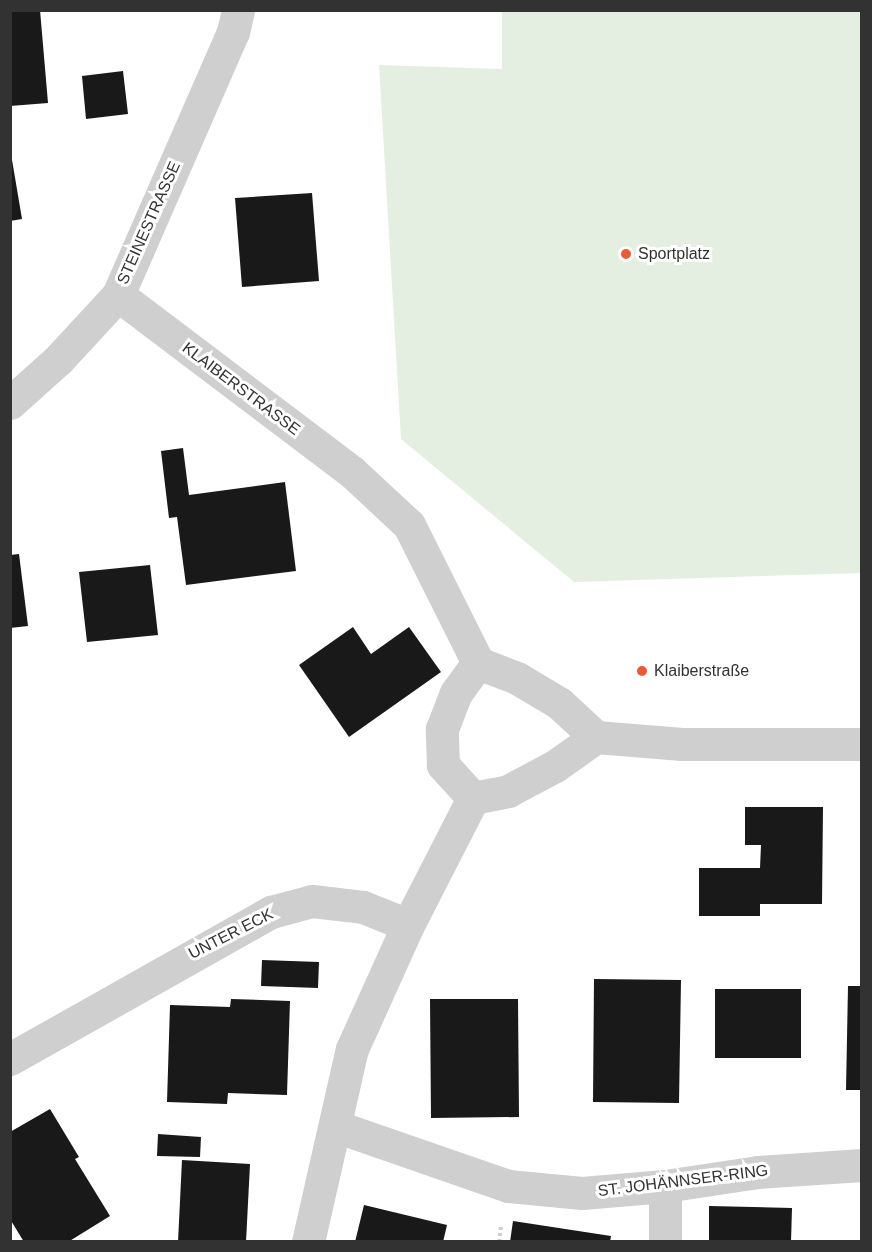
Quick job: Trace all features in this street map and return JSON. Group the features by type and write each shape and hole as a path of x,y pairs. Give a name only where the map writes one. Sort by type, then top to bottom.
{"street":[{"name":"STEINESTRASSE","path":"10,403 58,360 118,295 233,32 238,10"},
{"name":"KLAIBERSTRASSE","path":"118,295 352,472 409,525 477,663"},
{"path":"473,798 443,765 442,729 456,693 477,663 517,678 559,703 596,737 682,744 861,744"},
{"path":"473,798 508,791 555,766 596,737"},
{"path":"309,1242 352,1049 408,925 473,798"},
{"name":"UNTER ECK","path":"10,1059 271,912 312,901 363,907 408,925"},
{"name":"ST. JOHÄNNSER-RING","path":"335,1126 508,1186 582,1193 665,1186 758,1172 861,1165"},
{"path":"665,1186 665,1242"}],"green space":[{"name":"Sportplatz","path":"502,11 861,11 861,573 574,582 401,439 379,65 502,69"}],"building":[{"path":"10,10 40,10 48,103 10,106"},
{"path":"123,71 128,114 86,119 82,76"},
{"path":"10,148 22,219 10,221"},
{"path":"312,193 319,281 242,287 235,198"},
{"path":"183,448 189,495 285,482 296,571 186,585 177,517 169,518 161,451"},
{"path":"19,554 28,626 10,628 10,555"},
{"path":"150,565 158,635 87,642 79,572"},
{"path":"353,627 371,654 409,627 441,672 349,737 299,665"},
{"path":"745,807 823,807 822,904 760,904 760,916 699,916 699,868 760,868 761,845 745,845"},
{"path":"262,960 319,962 318,988 261,986"},
{"path":"594,979 681,980 679,1103 593,1102"},
{"path":"848,986 862,986 862,1090 846,1090"},
{"path":"715,989 801,989 801,1058 715,1058"},
{"path":"231,999 290,1001 287,1095 228,1093 227,1104 167,1102 170,1005 230,1007"},
{"path":"430,999 518,999 519,1117 431,1118"},
{"path":"50,1109 79,1157 75,1159 110,1216 68,1242 24,1242 10,1219 10,1132"},
{"path":"158,1134 201,1137 200,1157 157,1156"},
{"path":"182,1160 250,1164 246,1242 178,1242"},
{"path":"364,1205 447,1225 443,1242 355,1242"},
{"path":"709,1206 792,1208 791,1242 709,1242"},
{"path":"513,1221 611,1236 610,1242 510,1242"}],"place":[{"name":"Sportplatz","path":"626,254"},
{"name":"Klaiberstraße","path":"642,671"}]}
